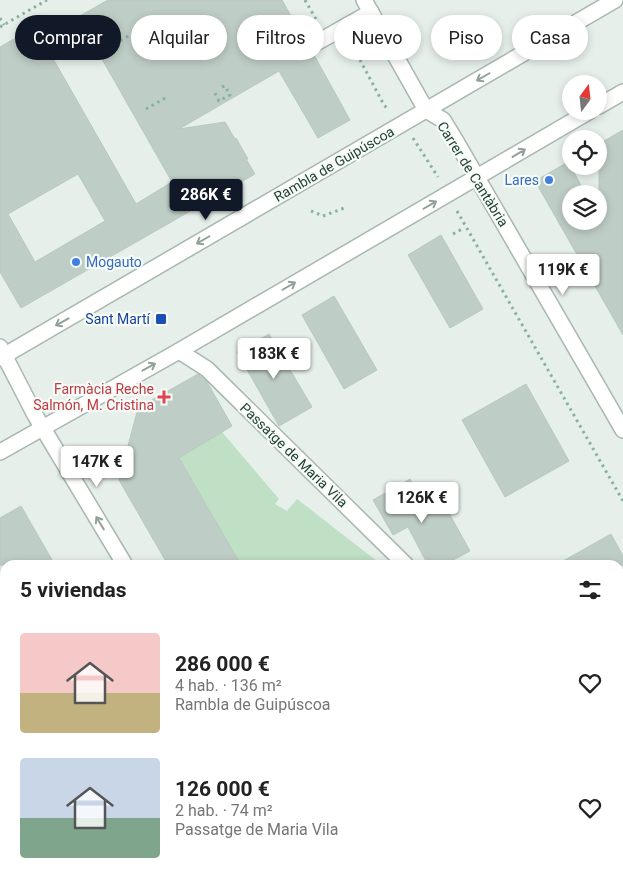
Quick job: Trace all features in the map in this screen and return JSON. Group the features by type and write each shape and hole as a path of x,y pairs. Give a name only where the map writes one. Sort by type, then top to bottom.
{"street":[{"name":"Rambla de Guipúscoa","path":"2,353 615,0"},
{"name":"Carrer de Cantàbria","path":"368,6 426,110 443,120 623,430"},
{"path":"324,37 368,6"},
{"path":"608,101 623,92"},
{"path":"0,452 575,120"},
{"name":"Passatge de Maria Vila","path":"179,350 207,369 401,560"},
{"path":"2,353 43,427 122,560"}],"path":[{"path":"0,18 2,26 47,0"},
{"path":"121,40 130,35"},
{"path":"215,93 219,101 230,94 225,86 222,88"},
{"path":"146,109 167,97"},
{"path":"415,141 438,177"},
{"path":"311,212 323,216 347,207"},
{"path":"462,221 623,501"},
{"path":"453,234 462,229"}],"green space":[{"path":"222,432 279,499 275,504 287,511 297,499 376,560 238,560 179,458"}],"building":[{"path":"108,0 282,0 290,15 237,15 237,60 317,60 350,120 318,138 279,71 179,129 225,122 236,138 255,174 21,308 0,272 0,47 15,38 15,60 54,60 136,204 172,182 102,60 121,60 121,15 82,15","holes":["78,174 105,221 35,262 8,214"]},
{"path":"623,130 623,335 563,230 607,230 607,185 599,185 599,175 607,175 607,139"},
{"path":"562,165 562,175 575,175 581,185 562,185 562,228 535,181"},
{"path":"441,235 483,309 450,328 408,255"},
{"path":"334,296 377,370 344,389 302,315"},
{"path":"269,334 312,407 279,426 237,352"},
{"path":"198,374 207,382 232,426 179,458 238,560 165,560 119,480 138,408"},
{"path":"526,384 569,461 505,497 462,420"},
{"path":"410,479 430,514 445,506 470,551 453,560 425,560 408,527 393,535 373,500"},
{"path":"21,506 52,560 0,560 0,518"},
{"path":"611,534 623,556 623,560 565,560"}],"place":[{"name":"Lares","path":"549,180"},
{"name":"Mogauto","path":"76,262"},
{"name":"Sant Martí","path":"161,319"},
{"name":"Farmàcia Reche Salmón, M. Cristina","path":"164,397"}]}
